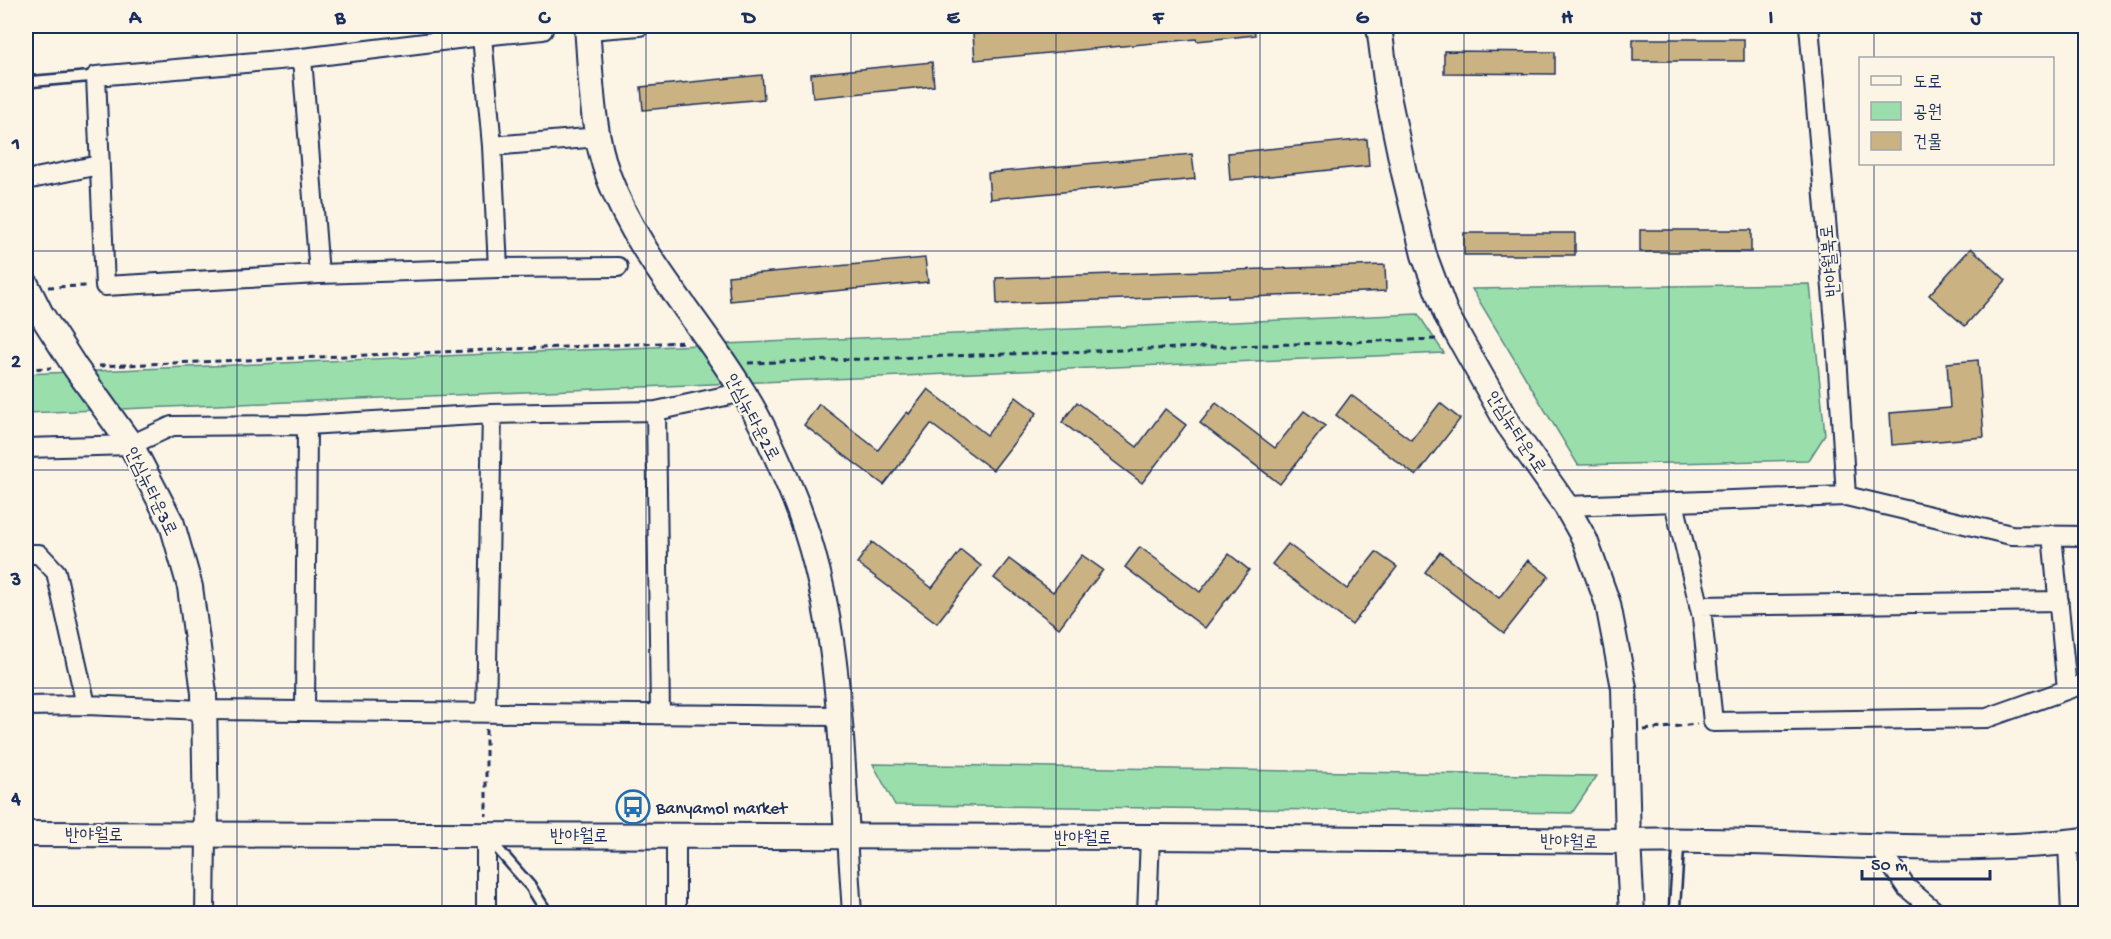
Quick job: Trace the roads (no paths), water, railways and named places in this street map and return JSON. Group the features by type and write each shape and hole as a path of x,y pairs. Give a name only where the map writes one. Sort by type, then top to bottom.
{"street":[{"path":"587,28 640,26"},
{"name":"안심뉴타운1로","path":"1379,26 1388,96 1424,255 1446,314 1508,424 1566,506 1585,540 1608,604 1624,688 1632,914"},
{"name":"반야월북로","path":"1809,26 1835,323 1846,496"},
{"name":"안심뉴타운2로","path":"587,28 592,93 608,177 638,241 744,392 791,490 816,559 832,643 847,836"},
{"path":"543,30 302,58 96,76 105,286 498,267 618,267"},
{"path":"482,36 492,146 498,267"},
{"path":"302,58 319,274"},
{"path":"492,146 599,137"},
{"path":"26,180 99,165"},
{"name":"안심뉴타운3로","path":"26,286 75,367 131,445 172,524 190,587 204,693 206,835"},
{"path":"26,448 131,445 172,426 307,425 492,414 656,411 744,392"},
{"path":"656,411 660,714"},
{"path":"486,712 492,414"},
{"path":"305,711 307,425"},
{"path":"1566,506 1846,496 2011,534 2085,536"},
{"path":"1674,502 1699,606 1713,722 1987,717 2085,682"},
{"path":"2052,535 2067,689"},
{"path":"26,554 39,554 56,572 86,705"},
{"path":"1699,606 2059,601"},
{"path":"26,706 86,705 204,710 839,716"},
{"name":"반야월로","path":"26,834 1680,840 1880,847 2006,846 2077,842"},
{"path":"205,914 206,835"},
{"path":"486,835 486,914"},
{"path":"676,836 676,914"},
{"path":"847,836 852,914"},
{"path":"1147,914 1150,837"},
{"path":"2071,914 2077,842"},
{"path":"1880,847 1906,887 1938,914"}],"lane":[{"path":"26,82 96,76"},
{"path":"486,835 531,887 548,914"},
{"path":"1674,914 1680,840"}],"place":[{"name":"Banyamol market","path":"633,807"}]}
